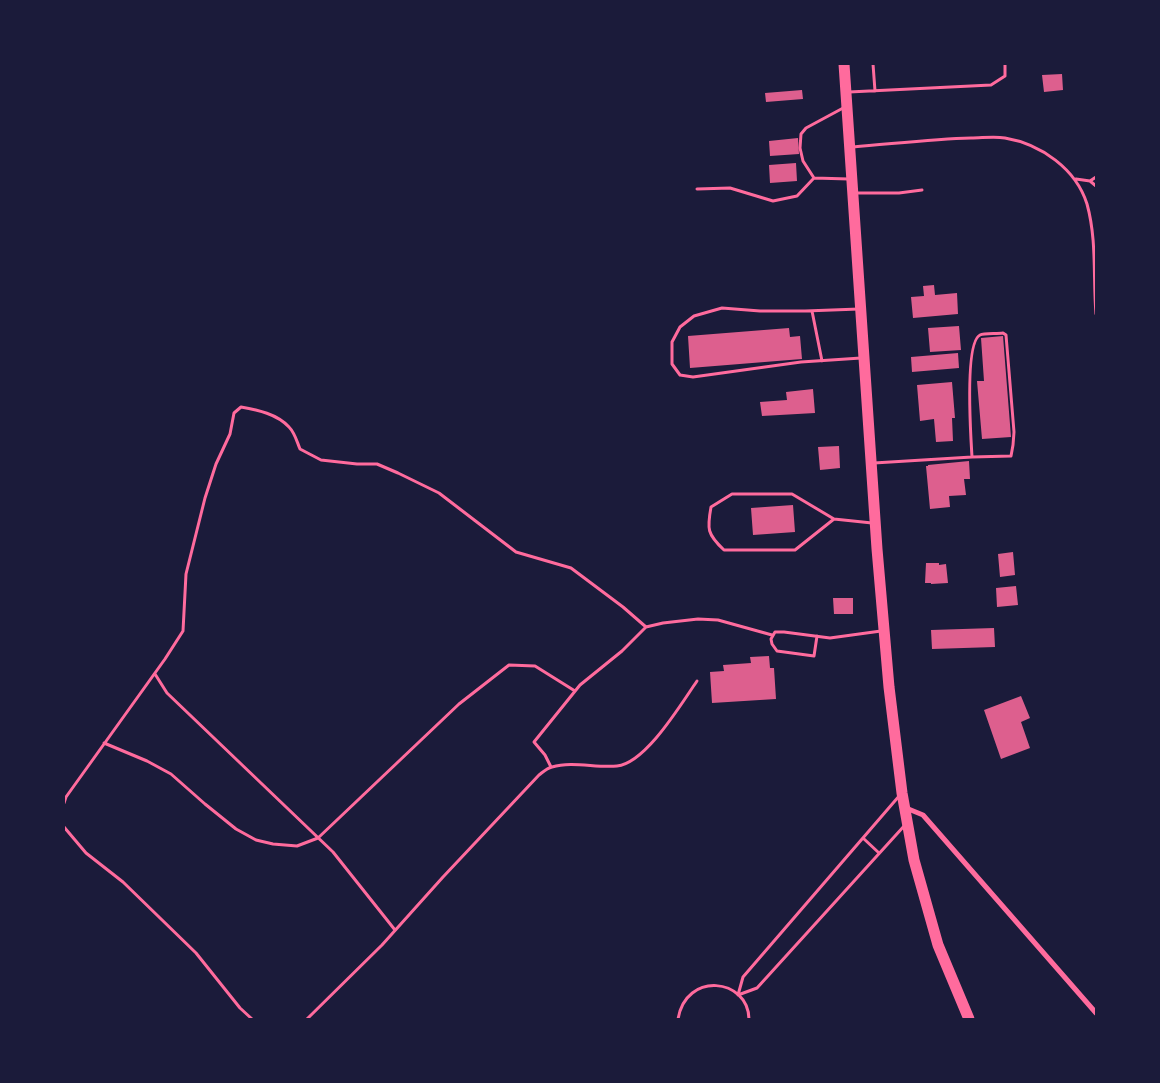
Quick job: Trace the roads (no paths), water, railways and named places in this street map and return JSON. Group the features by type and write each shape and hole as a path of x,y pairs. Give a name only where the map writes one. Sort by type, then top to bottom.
{"highway":[{"path":"844,64 888,687 902,793 914,860 938,945 969,1019"}],"street":[{"path":"905,808 923,814 1096,1013"}],"lane":[{"path":"874,64 875,91"},
{"path":"846,92 991,86 1005,76 1004,64"},
{"path":"814,178 803,162 800,148 801,134 806,128 847,106"},
{"path":"850,148 956,139 1004,138 1028,144 1051,156 1075,178 1086,203 1094,240 1096,314"},
{"path":"1090,181 1096,177"},
{"path":"698,189 730,188 773,201 798,196 814,178 852,179"},
{"path":"1075,178 1090,181 1096,186"},
{"path":"853,192 899,193 922,190"},
{"path":"860,308 812,311 760,311 722,308 694,316 680,327 672,342 672,364 680,375 692,377 864,357"},
{"path":"812,311 822,361"},
{"path":"871,463 972,458 1011,456 1014,432 1006,336 1003,333 980,335 976,338 973,346 969,375 972,458"},
{"path":"64,803 66,797 183,631 186,574 205,498 216,464 230,434 234,413 241,407 270,414 288,426 295,436 300,449 321,460 377,464 439,493 516,552 571,568 646,627"},
{"path":"834,519 795,550 724,550 713,540 708,525 711,507 732,494 792,494 834,519 875,523"},
{"path":"551,767 545,755 534,742 580,685 622,651 646,627 698,619 718,620 772,635 775,632 784,632 830,638 884,631"},
{"path":"772,635 772,644 777,650 814,656 817,636"},
{"path":"104,743 147,761 171,774 236,829 256,840 297,846 318,838 459,704 509,665 535,666 575,691"},
{"path":"154,674 167,693 332,852 395,930"},
{"path":"307,1019 382,945 539,775 551,767 564,765 619,766 631,761 657,738 697,681"},
{"path":"738,995 743,977 902,793"},
{"path":"738,995 757,988 907,822"},
{"path":"64,828 86,853 123,882 196,953 240,1008 252,1019"},
{"path":"863,838 879,853"},
{"path":"678,1019 686,999 694,991 705,987 717,986 728,988 738,995 745,1004 749,1019"}]}
